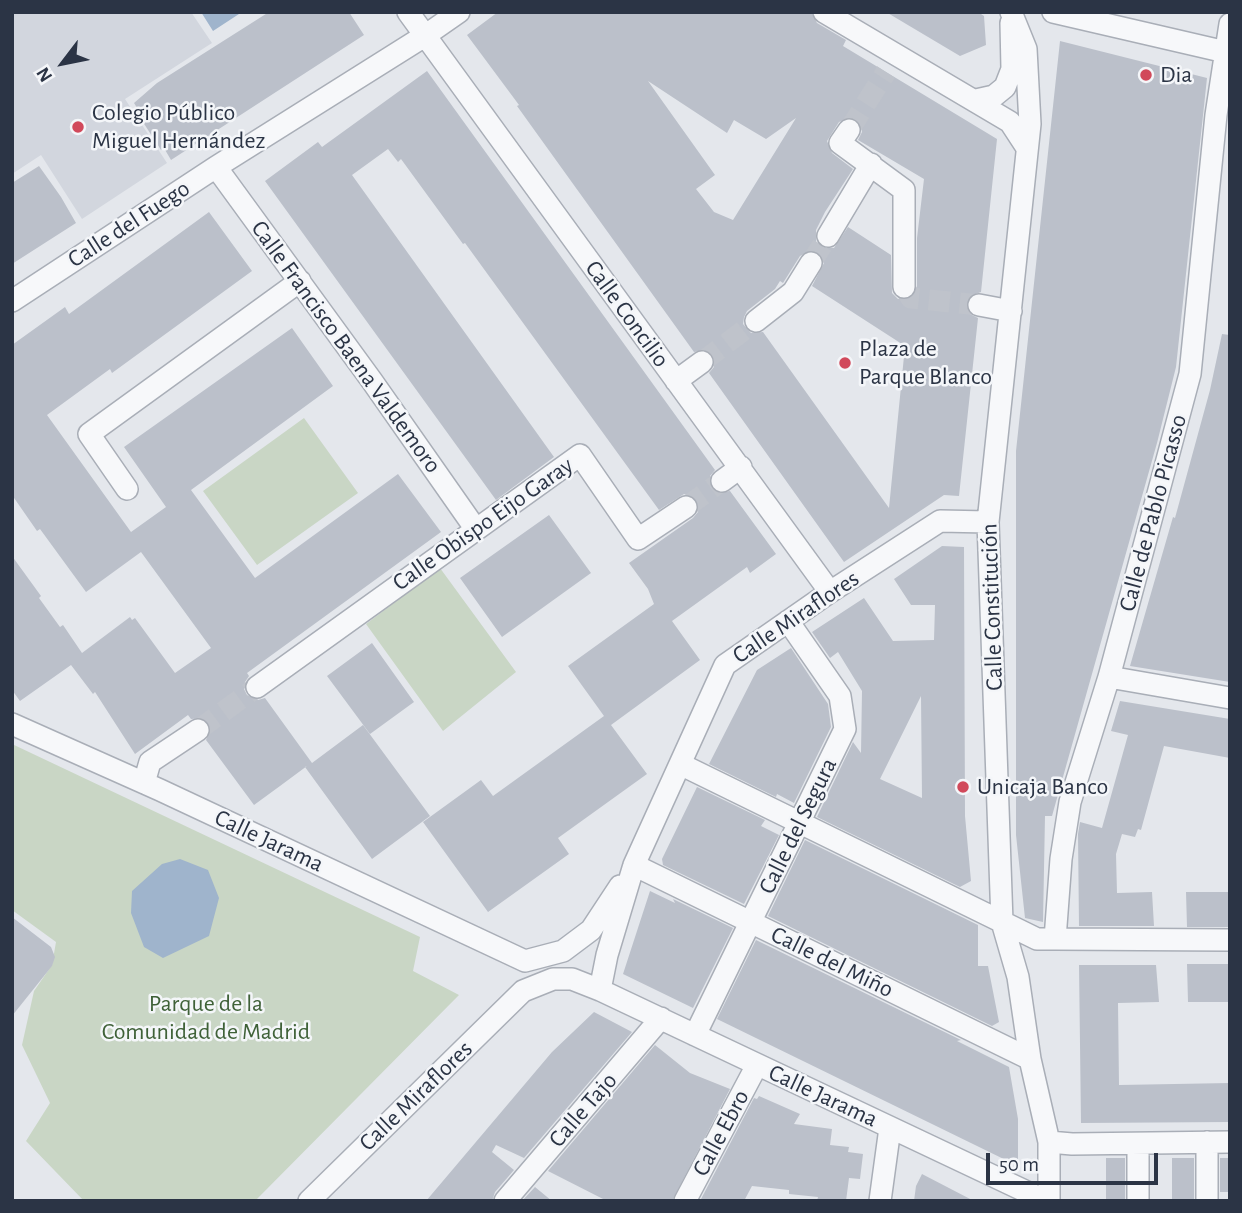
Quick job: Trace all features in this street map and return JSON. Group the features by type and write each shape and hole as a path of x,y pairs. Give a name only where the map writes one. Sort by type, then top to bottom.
{"street":[{"name":"Calle Concilio","path":"408,12 830,592"},
{"name":"Calle del Fuego","path":"12,301 458,12"},
{"path":"824,12 890,63 975,100 1010,122 1027,148"},
{"path":"1053,12 1227,53"},
{"name":"Calle Constitución","path":"975,100 994,96 1005,87 1012,69 1011,13"},
{"name":"Calle Constitución","path":"1011,13 1026,49 1030,124 988,522 1002,922 1018,977 1030,1059 1049,1142 1048,1201"},
{"name":"Calle de Pablo Picasso","path":"1055,939 1061,859 1070,802 1109,677 1190,374 1223,120 1230,24"},
{"path":"849,130 840,142 904,190 904,287"},
{"path":"828,236 871,164"},
{"name":"Calle Francisco Baena Valdemoro","path":"216,167 475,528"},
{"path":"756,321 793,292 811,262"},
{"path":"127,489 89,434 300,281"},
{"path":"979,305 1011,311"},
{"path":"676,381 702,362"},
{"name":"Calle Obispo Eijo Garay","path":"257,687 580,455 638,539 687,507"},
{"path":"722,481 741,467"},
{"name":"Calle Miraflores","path":"309,1201 523,991 553,979 572,979 600,990 607,955 634,866 725,665 830,592 940,521 988,522"},
{"name":"Calle del Segura","path":"695,1035 845,729 839,696 788,621"},
{"path":"1109,677 1230,698"},
{"name":"Calle Jarama","path":"12,724 525,961"},
{"path":"144,783 150,762 198,730"},
{"path":"680,764 1037,939 1230,940"},
{"name":"Calle Miraflores","path":"525,961 563,951 591,930 634,866"},
{"name":"Calle del Miño","path":"634,866 1030,1059"},
{"path":"523,991 525,961"},
{"path":"498,1016 525,961"},
{"name":"Calle Jarama","path":"600,990 1048,1201"},
{"name":"Calle Tajo","path":"505,1201 661,1018"},
{"name":"Calle Ebro","path":"685,1201 757,1065"},
{"path":"880,1201 890,1128"},
{"path":"1049,1142 1230,1142"},
{"path":"1207,1142 1207,1201"},
{"path":"1138,1144 1138,1201"}],"shaded area":[{"name":"Colegio Público Miguel Hernández","path":"12,12 191,12 212,43 125,99 167,163 82,219 41,155 12,174"}],"green space":[{"path":"304,418 358,493 257,565 203,491"},
{"path":"440,568 516,672 443,731 366,624"},
{"name":"Parque de la Comunidad de Madrid","path":"12,744 420,937 413,971 459,995 255,1201 84,1201 26,1141 50,1103 22,1045 34,991 52,965 56,942 12,910"}],"water":[{"path":"201,12 238,12 239,14 213,31"},
{"path":"180,859 208,870 219,898 209,936 163,958 144,947 131,913 132,891 162,864"}],"building":[{"path":"269,12 349,12 364,35 171,160 164,148 161,150 139,116 141,114 134,103 157,83"},
{"path":"498,12 811,12 817,23 846,40 843,46 997,139 981,292 970,296 966,303 970,314 978,318 959,496 944,495 844,562 709,373 714,367 713,355 707,350 694,352 467,35","holes":["648,81 727,133 734,120 766,139 796,118 733,220 714,212 696,189 715,175","851,117 861,125 862,132 858,140 924,179 917,238 917,287 910,299 898,299 892,293 891,255 848,227 834,248 822,248 816,242 816,230 825,212 853,169 832,153 827,141 839,122","811,250 818,252 824,263 812,286 905,346 889,508 763,332 751,333 743,324 747,311 775,289 780,281 783,283 800,256"]},
{"path":"886,12 978,12 984,16 986,45 960,56"},
{"path":"1060,41 1207,78 1176,367 1052,816 1045,816 1043,922 1025,918 1016,835 1016,451"},
{"path":"427,71 715,470 710,476 711,488 717,493 730,491 776,554 750,573 747,567 672,621 700,660 611,725 647,774 558,838 569,854 488,912 423,822 481,780 493,796 604,716 568,666 654,604 648,589 629,563 693,518 699,505 692,496 684,494 659,510 465,243 463,244 401,159 398,162 388,149 352,175 554,457 496,500 265,181 318,142 322,147"},
{"path":"39,166 76,223 12,264 12,183"},
{"path":"209,212 252,271 112,373 110,369 47,415 131,532 166,507 124,447 292,328 333,386 191,490 255,578 398,474 441,532 247,673 249,676 245,682 247,695 258,700 265,698 312,763 363,725 430,816 372,859 305,767 254,805 206,740 211,728 203,718 191,719 188,715 135,754 95,692 93,694 71,665 20,701 12,690 12,556 41,596 39,598 60,627 63,625 82,653 130,617 132,620 135,618 175,673 211,648 141,552 86,592 12,495 12,345 65,307 69,314"},
{"path":"1222,334 1230,335 1230,682 1130,666 1173,517 1175,518 1210,390"},
{"path":"549,515 591,573 502,637 460,578"},
{"path":"942,546 964,547 965,816 971,881 960,887 817,817 853,742 861,753 862,691 838,652 830,658 812,632 864,598 893,641 934,640 935,605 911,605 894,579","holes":["921,696 922,798 880,779"]},
{"path":"372,643 414,702 370,734 327,676"},
{"path":"791,648 828,704 831,727 794,803 709,764 757,670"},
{"path":"1120,701 1230,719 1230,758 1164,746 1141,830 1138,829 1135,837 1122,834 1116,854 1117,893 1152,892 1154,926 1079,926 1080,822 1102,828 1128,735 1111,731"},
{"path":"697,787 765,820 761,826 779,835 744,904 663,865 662,859"},
{"path":"805,840 978,925 978,966 988,966 999,1022 992,1026 768,916"},
{"path":"650,891 733,928 693,1008 623,974"},
{"path":"1186,892 1230,892 1230,927 1187,927"},
{"path":"12,917 51,947 55,957 52,966 12,1016"},
{"path":"756,940 961,1040 957,1041 1009,1067 1018,1119 1018,1166 717,1019"},
{"path":"1187,964 1230,964 1230,1002 1188,1002"},
{"path":"1079,965 1156,965 1159,1002 1118,1003 1119,1085 1230,1083 1230,1122 1081,1123"},
{"path":"594,1012 632,1032 524,1158 496,1145 492,1152 514,1170 495,1192 492,1201 426,1201 552,1052"},
{"path":"655,1045 690,1073 730,1089 672,1201 607,1201 548,1171"},
{"path":"759,1096 800,1114 794,1124 832,1129 830,1145 849,1147 848,1152 863,1154 860,1179 849,1178 846,1201 817,1201 818,1197 789,1194 789,1190 752,1186 744,1201 700,1201 754,1098"},
{"path":"1106,1158 1125,1158 1125,1201 1106,1201"},
{"path":"1172,1158 1194,1158 1194,1201 1172,1201"},
{"path":"1220,1158 1230,1158 1230,1192 1220,1192"},
{"path":"922,1174 974,1201 914,1201 916,1186"},
{"path":"535,1187 552,1201 522,1201"}],"tunnel":[{"path":"849,130 886,72"},
{"path":"811,263 828,236"},
{"path":"904,287 911,298 979,305"},
{"path":"702,362 756,321"},
{"path":"686,507 722,481"},
{"path":"198,730 257,687"}],"place":[{"name":"Dia","path":"1146,75"},
{"name":"Colegio Público Miguel Hernández","path":"78,127"},
{"name":"Plaza de Parque Blanco","path":"845,363"},
{"name":"Unicaja Banco","path":"963,787"}]}
